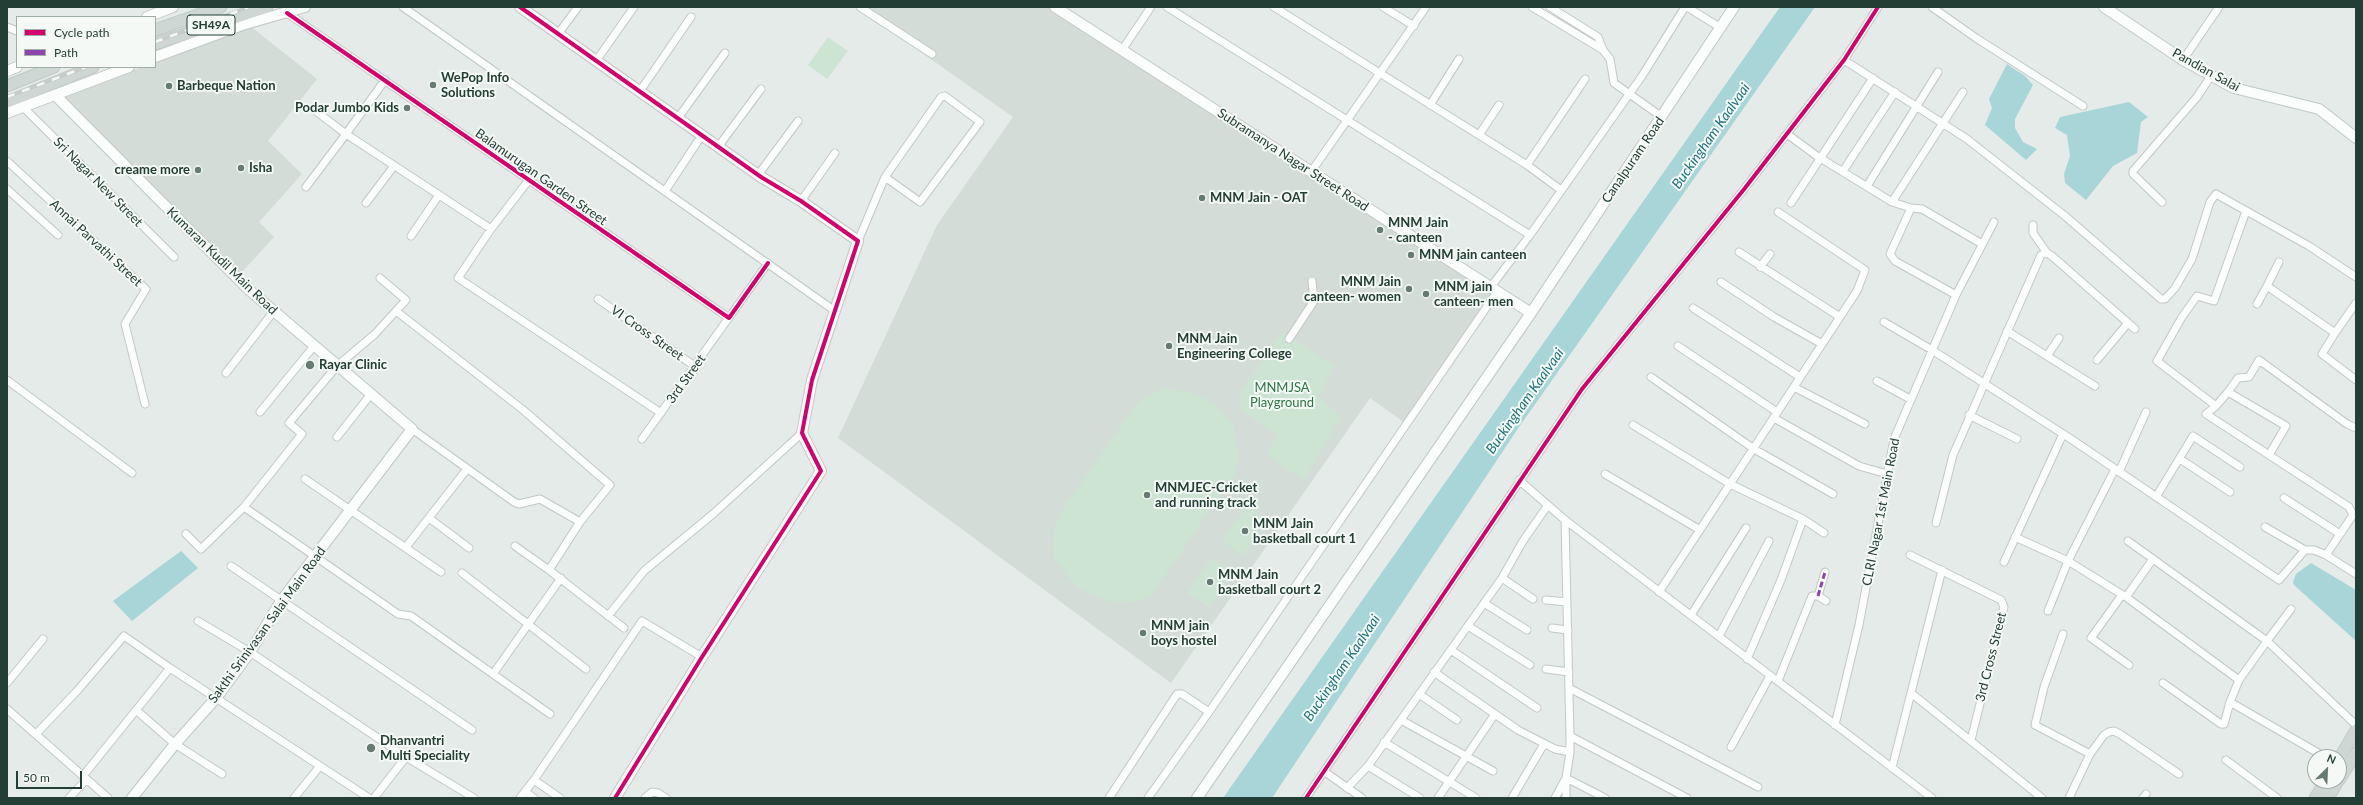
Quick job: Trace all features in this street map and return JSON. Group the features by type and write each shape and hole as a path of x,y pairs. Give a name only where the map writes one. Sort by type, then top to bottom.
{"main road":[{"name":"SH49A","path":"156,30 221,7"},
{"name":"SH49A","path":"156,44 267,7"},
{"path":"207,12 212,25"},
{"path":"7,86 52,68"},
{"path":"7,102 91,68"},
{"path":"2345,749 2356,730"},
{"path":"2347,768 2356,753"},
{"path":"2315,798 2321,789"},
{"path":"2328,798 2334,789"}],"street":[{"path":"156,57 242,25 305,7"},
{"path":"402,7 835,311"},
{"path":"520,7 758,175 801,201 858,241"},
{"path":"558,34 578,7"},
{"path":"596,61 634,7"},
{"path":"860,7 932,54"},
{"name":"Subramanya Nagar Street Road","path":"1055,7 1531,313"},
{"path":"1122,50 1151,7"},
{"path":"1168,7 1530,235"},
{"path":"1274,7 1527,165 1561,190"},
{"path":"1383,7 1414,26"},
{"path":"1311,172 1426,7"},
{"path":"1532,7 1603,50"},
{"path":"1550,7 1598,37 1603,50 1610,59 1614,83 1662,117"},
{"path":"1148,798 1209,712 1530,235 1642,76 1686,7 1721,28"},
{"name":"Canalpuram Road","path":"1196,798 1531,313 1734,7"},
{"path":"1306,798 1325,772 1582,388 1708,235 1787,134 1844,60 1878,7"},
{"path":"1932,7 1976,38 2083,106"},
{"path":"2184,60 2219,7"},
{"path":"150,16 170,8"},
{"name":"Pandian Salai","path":"2107,8 2184,60 2211,76 2234,88 2319,110 2356,138"},
{"name":"Balamurugan Garden Street","path":"287,13 528,181 729,318"},
{"path":"640,91 691,17"},
{"path":"7,27 16,32"},
{"path":"678,118 725,53"},
{"path":"1430,105 1459,60"},
{"path":"1844,60 1967,139 2065,216 2161,299 2165,299 2176,288 2192,260 2213,194 2216,194 2309,246 2356,277"},
{"path":"7,114 22,106 126,68"},
{"path":"1867,186 1938,72"},
{"path":"2162,202 2133,174 2132,171 2197,97 2211,76"},
{"path":"1791,203 1819,157 1873,78"},
{"path":"1527,165 1584,79"},
{"path":"306,187 385,80"},
{"path":"718,147 761,89"},
{"path":"1843,171 1895,92"},
{"path":"1892,202 1963,92"},
{"name":"Kumaran Kudil Main Road","path":"55,95 230,271 336,366 412,429 514,502 519,504 540,499 580,522"},
{"path":"608,616 644,571 713,514 802,433 812,380 858,241 885,177 941,96 945,96 978,120 979,125 920,202 885,177"},
{"path":"1479,135 1499,105"},
{"name":"Sri Nagar New Street","path":"22,106 174,257"},
{"path":"318,112 346,134 491,228"},
{"path":"758,175 798,121"},
{"path":"1787,134 1819,157 1892,202 1910,208 1922,209 1982,244"},
{"path":"665,191 702,135"},
{"path":"801,201 835,152"},
{"name":"Annai Parvathi Street","path":"7,161 146,289 124,324 145,404"},
{"path":"366,203 394,166"},
{"path":"528,181 491,228 458,278 661,413"},
{"path":"7,189 58,235"},
{"path":"411,236 439,194"},
{"path":"1910,208 1890,254 1895,261 1956,295"},
{"path":"2216,406 2157,361 2182,317 2197,296 2214,301 2246,211"},
{"path":"1659,592 1857,291 1865,270 1778,212"},
{"name":"CLRI Nagar 1st Main Road","path":"1835,725 1859,625 1894,439 1956,295 1994,222"},
{"path":"2033,225 2033,233 2048,253 2135,329"},
{"path":"1739,252 1760,267 1840,317"},
{"path":"1936,523 1952,455 1983,382 2041,255 2048,253"},
{"path":"1760,267 1770,254"},
{"path":"2257,304 2279,262"},
{"path":"729,318 768,264"},
{"path":"186,534 201,549 244,507 302,434 289,423 336,366 375,334 406,300 380,278"},
{"path":"1289,339 1314,301 1312,281"},
{"path":"1721,282 1774,316 1822,344"},
{"path":"2267,286 2335,333"},
{"name":"VI Cross Street","path":"598,299 696,367"},
{"path":"2356,303 2322,354 2356,380"},
{"path":"1693,308 1800,377"},
{"path":"226,373 274,311"},
{"path":"396,311 522,409 610,485 580,522 549,570"},
{"name":"3rd Street","path":"642,439 696,367 729,318"},
{"path":"1884,322 1932,350 2063,434 2279,580 2305,550"},
{"path":"2097,360 2128,323"},
{"path":"2007,331 2095,386"},
{"path":"2047,356 2059,338"},
{"path":"260,412 314,346"},
{"path":"1678,346 1775,415 1859,466 1887,474"},
{"path":"2326,555 2353,515 2349,507 2206,414 2216,406 2238,378 2249,377 2259,360 2346,424 2356,428"},
{"path":"1651,376 1754,449 1833,494"},
{"path":"7,380 132,473"},
{"path":"1877,381 1910,399"},
{"path":"1794,387 1865,424"},
{"path":"2228,392 2286,426 2268,454"},
{"path":"337,437 371,394"},
{"path":"2048,611 2068,560 2117,470 2146,412"},
{"path":"1969,415 2017,439"},
{"path":"1633,425 1730,484 1803,519 1824,533"},
{"name":"Sakthi Srinivasan Salai Main Road","path":"132,798 175,744 217,697 250,652 281,601 352,511 412,429"},
{"path":"615,798 702,657 821,471 802,433"},
{"path":"2004,562 2063,434"},
{"path":"2156,497 2194,436 2240,467"},
{"path":"2180,459 2230,492"},
{"path":"406,547 467,469"},
{"path":"1605,474 1700,530"},
{"path":"305,479 441,572"},
{"path":"1519,480 1565,520 1719,636 1746,659 1778,681 1932,798"},
{"path":"2284,498 2340,534"},
{"path":"1347,788 1368,766 1468,626 1502,578 1523,541 1548,505"},
{"path":"244,507 398,614 411,616 550,714"},
{"path":"429,518 469,548"},
{"path":"1746,659 1775,593 1803,519"},
{"path":"1565,520 1570,736 1570,752 1566,778 1566,798"},
{"path":"2265,527 2305,550 2314,550 2326,555 2356,574"},
{"path":"1691,615 1746,528"},
{"path":"2015,537 2068,560 2124,596 2239,680"},
{"path":"1719,636 1769,541"},
{"path":"2128,541 2267,641 2356,725"},
{"path":"515,546 561,578 624,628"},
{"name":"3rd Cross Street","path":"1910,555 2002,600 2004,607 1971,740"},
{"path":"2129,665 2091,638 2153,559"},
{"path":"231,566 472,730"},
{"path":"1892,768 1942,570"},
{"path":"1818,596 1825,572"},
{"path":"462,573 586,669"},
{"path":"493,674 561,578"},
{"path":"1502,578 1533,599"},
{"path":"1778,681 1812,596 1818,596 1826,600"},
{"path":"1546,600 1567,602"},
{"path":"1484,603 1527,630"},
{"path":"2162,684 2221,724 2224,724 2230,702 2239,680 2291,609"},
{"path":"198,621 250,652 406,757 474,798"},
{"path":"520,798 526,792 642,621 702,657"},
{"path":"1468,626 1530,665"},
{"path":"1552,628 1568,630"},
{"path":"2063,634 2044,687 2035,725 2090,754"},
{"path":"36,734 77,691 124,636 170,668 217,697 369,798"},
{"path":"7,683 43,639"},
{"path":"1450,650 1537,708"},
{"path":"69,798 170,668"},
{"path":"1546,669 1569,672"},
{"path":"1434,672 1495,714 1544,744 1570,752"},
{"path":"1731,747 1770,676"},
{"path":"1569,688 1758,787"},
{"path":"1911,692 2042,798"},
{"path":"1109,798 1177,694 1182,694 1209,712"},
{"path":"1419,694 1457,720"},
{"path":"2230,702 2311,749"},
{"path":"7,709 108,798"},
{"path":"136,710 175,744 222,774"},
{"path":"1438,798 1495,714"},
{"path":"1400,720 1493,771"},
{"path":"2069,798 2090,754 2104,735 2114,731 2179,774"},
{"path":"1570,736 1688,798"},
{"path":"1384,742 1476,798"},
{"path":"1512,798 1544,744"},
{"path":"374,798 406,757"},
{"path":"2226,760 2277,798"},
{"path":"294,798 320,766"},
{"path":"1368,766 1420,798"},
{"path":"1325,772 1362,798"},
{"path":"1555,798 1566,778"},
{"path":"1566,778 1605,798"},
{"path":"534,780 560,798"},
{"path":"526,792 534,798"},
{"path":"645,798 652,792 658,793 666,798"}],"shaded area":[{"name":"MNM Jain Engineering College","path":"857,7 1047,7 1494,294 1405,423 1370,398 1171,683 838,438 937,225 1013,117"},
{"path":"250,26 317,79 268,141 302,174 259,222 274,237 241,273 63,97 139,68 156,68 156,62"}],"green space":[{"path":"828,37 848,51 827,79 808,65"},
{"name":"MNMJSA Playground","path":"1283,332 1333,365 1332,371 1318,396 1341,416 1304,480 1266,455 1277,436 1243,411 1239,403 1240,393"},
{"name":"MNMJEC-Cricket and running track","path":"1166,389 1189,392 1216,404 1233,425 1239,455 1236,473 1150,597 1133,602 1106,601 1076,587 1054,558 1053,539 1058,517 1135,405 1146,396"},
{"name":"MNM Jain basketball court 1","path":"1247,506 1268,521 1243,556 1221,540"},
{"name":"MNM Jain basketball court 2","path":"1211,558 1231,572 1209,607 1187,593"}],"water":[{"name":"Buckingham Kaalvaai","path":"1780,7 1815,7 1519,427 1272,798 1223,798"},
{"path":"2007,64 2025,76 2033,85 2015,119 2015,128 2023,142 2037,149 2026,160 1985,125 1992,108 1989,99"},
{"path":"2129,102 2148,117 2141,122 2137,153 2113,166 2086,200 2065,183 2064,174 2070,156 2067,135 2055,128 2060,117"},
{"path":"181,551 198,568 132,621 113,601"},
{"path":"2311,563 2356,590 2356,641 2294,585 2293,582 2296,574"}],"railway":[{"path":"156,42 249,7"},
{"path":"7,97 83,68"}],"marked path":[{"path":"1818,596 1825,572"}],"cycle path":[{"path":"520,7 761,177 801,201 858,241 812,380 802,433 821,471 702,657 615,798"},
{"path":"1306,798 1582,389 1745,188 1844,60 1878,7"},
{"path":"287,13 729,318 768,263"}],"place":[{"name":"WePop Info Solutions","path":"433,85"},
{"name":"Barbeque Nation","path":"169,86"},
{"name":"Podar Jumbo Kids","path":"407,108"},
{"name":"Isha","path":"241,168"},
{"name":"creame more","path":"198,170"},
{"name":"MNM Jain - OAT","path":"1202,198"},
{"name":"MNM Jain - canteen","path":"1380,230"},
{"name":"MNM jain canteen","path":"1411,255"},
{"name":"MNM Jain canteen- women","path":"1409,289"},
{"name":"MNM jain canteen- men","path":"1426,294"},
{"name":"MNM Jain Engineering College","path":"1169,346"},
{"name":"Rayar Clinic","path":"310,365"},
{"name":"MNMJEC-Cricket and running track","path":"1147,495"},
{"name":"MNM Jain basketball court 1","path":"1245,531"},
{"name":"MNM Jain basketball court 2","path":"1210,582"},
{"name":"MNM jain boys hostel","path":"1143,633"},
{"name":"Dhanvantri Multi Speciality","path":"371,748"}]}
